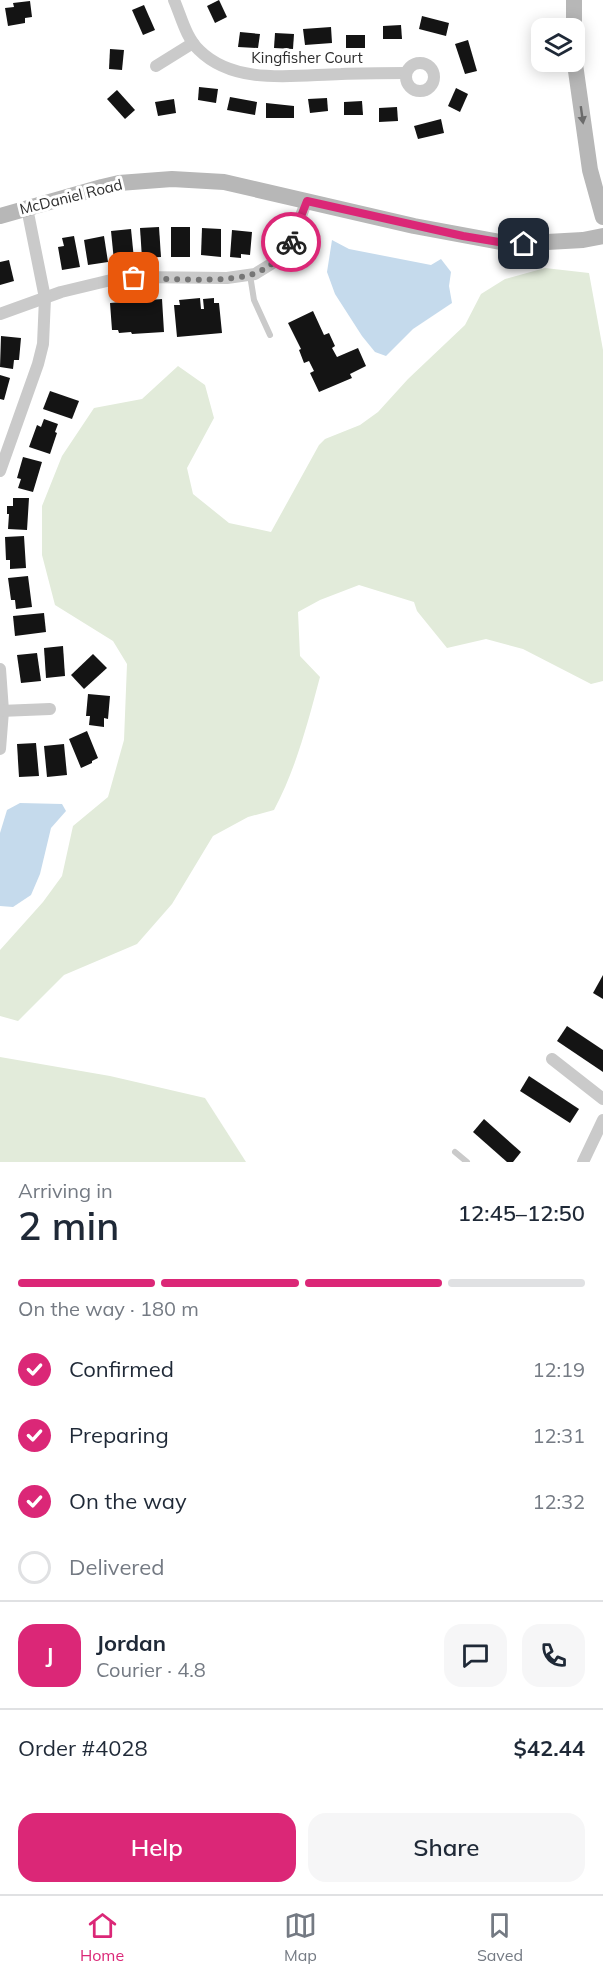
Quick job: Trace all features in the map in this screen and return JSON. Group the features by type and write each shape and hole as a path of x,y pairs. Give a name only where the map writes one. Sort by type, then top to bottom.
{"main road":[{"path":"574,0 574,18"},
{"path":"576,72 590,170 603,217"},
{"name":"McDaniel Road","path":"0,216 119,183 172,179 224,182 414,226 511,244 583,240 603,236"}],"street":[{"name":"Kingfisher Court","path":"174,0 192,43 210,59 224,67 260,75 406,73"},
{"path":"156,66 192,43"},
{"path":"0,314 72,288 122,278 205,278 250,275 276,261 287,249 295,235 307,201"},
{"path":"0,471 43,344 45,298 27,208"},
{"path":"0,669 0,749"},
{"path":"1,711 51,709"},
{"path":"552,1059 603,1099"},
{"path":"583,1162 603,1120"}],"lane":[{"path":"250,275 254,300 270,335"},
{"path":"455,1152 467,1162"}],"green space":[{"path":"545,268 589,273 603,350 603,681 591,684 523,649 486,639 447,648 417,611 414,602 359,585 320,600 298,612 300,656 320,677 295,762 274,810 248,817 213,836 172,904 137,944 64,975 18,1021 0,1016 0,950 43,902 62,876 73,826 108,797 124,740 127,664 113,641 55,605 42,555 42,506 62,456 94,408 142,399 178,366 205,385 214,418 187,468 193,494 229,523 271,532 319,445 325,439 360,425 378,412 408,379 465,325 481,294 505,279"},
{"path":"0,1057 110,1076 205,1098 246,1162 0,1162"}],"water":[{"path":"332,240 349,249 431,265 441,259 451,272 449,286 452,303 413,329 386,356 375,352 335,294 327,272"},
{"path":"20,803 62,804 66,811 51,828 40,874 31,895 13,907 0,906 0,833 7,810"}],"building":[{"path":"219,0 227,17 215,23 207,6"},
{"path":"30,1 32,17 25,18 25,23 8,26 5,8 14,7 13,3"},
{"path":"144,5 155,30 143,35 132,10"},
{"path":"422,16 449,23 446,36 419,29"},
{"path":"401,25 402,39 383,39 383,26"},
{"path":"331,27 332,43 305,45 303,29"},
{"path":"240,32 260,34 258,48 238,47"},
{"path":"275,33 294,34 293,49 274,48"},
{"path":"346,35 365,35 365,48 346,48"},
{"path":"468,40 477,71 465,74 455,44"},
{"path":"110,49 124,50 122,70 109,69"},
{"path":"199,87 218,89 216,103 198,100"},
{"path":"456,88 468,94 460,112 448,106"},
{"path":"117,90 135,110 125,119 107,99"},
{"path":"230,97 257,102 255,115 227,110"},
{"path":"327,98 328,111 310,113 308,99"},
{"path":"174,99 176,113 158,116 155,102"},
{"path":"362,101 363,115 344,115 344,102"},
{"path":"266,103 294,106 294,118 266,118"},
{"path":"397,107 398,121 379,122 379,108"},
{"path":"441,119 444,133 418,139 414,126"},
{"path":"159,227 161,257 142,258 140,228"},
{"path":"171,227 190,227 190,257 171,257"},
{"path":"202,228 221,229 221,257 201,255"},
{"path":"131,229 134,259 114,261 111,231"},
{"path":"232,230 252,232 250,255 241,254 241,258 230,257"},
{"path":"74,236 80,267 62,270 58,247 64,246 62,238"},
{"path":"104,236 108,262 88,265 84,240"},
{"path":"9,260 14,281 0,285 0,262"},
{"path":"200,298 201,309 204,309 203,299 214,298 214,303 219,303 222,333 177,337 174,305 180,305 179,300"},
{"path":"162,299 164,332 132,334 112,330 110,303"},
{"path":"313,311 324,335 329,333 335,346 332,348 337,357 358,348 366,366 350,374 352,378 319,392 310,373 314,371 309,361 304,363 299,350 301,349 288,323"},
{"path":"1,336 21,338 19,360 14,360 13,369 0,367"},
{"path":"0,375 10,378 4,400 0,399"},
{"path":"50,391 79,401 72,419 43,409"},
{"path":"44,419 58,424 50,454 29,447 37,425 41,427"},
{"path":"23,457 42,462 33,492 18,488 21,479 17,478"},
{"path":"13,498 29,498 27,530 8,529 7,506 13,506"},
{"path":"24,536 26,568 10,569 10,560 6,560 5,537"},
{"path":"28,576 32,607 16,609 15,600 11,600 8,578"},
{"path":"44,613 46,632 15,636 13,616"},
{"path":"63,646 65,676 46,678 44,648"},
{"path":"37,653 41,681 21,683 17,655"},
{"path":"93,654 107,668 84,689 71,675"},
{"path":"88,694 110,696 108,719 104,718 104,727 89,725 90,716 86,716"},
{"path":"87,731 98,758 81,768 69,739"},
{"path":"36,743 39,776 19,777 17,744"},
{"path":"64,744 67,775 47,777 44,746"},
{"path":"603,975 603,999 593,993"},
{"path":"567,1026 603,1050 603,1072 557,1041"},
{"path":"529,1076 579,1109 570,1123 520,1091"},
{"path":"484,1119 521,1152 513,1162 507,1162 473,1132"}],"way so far":[{"path":"134,278 227,278 255,274 276,261 291,242"}],"route":[{"path":"291,242 307,201 463,236 524,244"}]}
